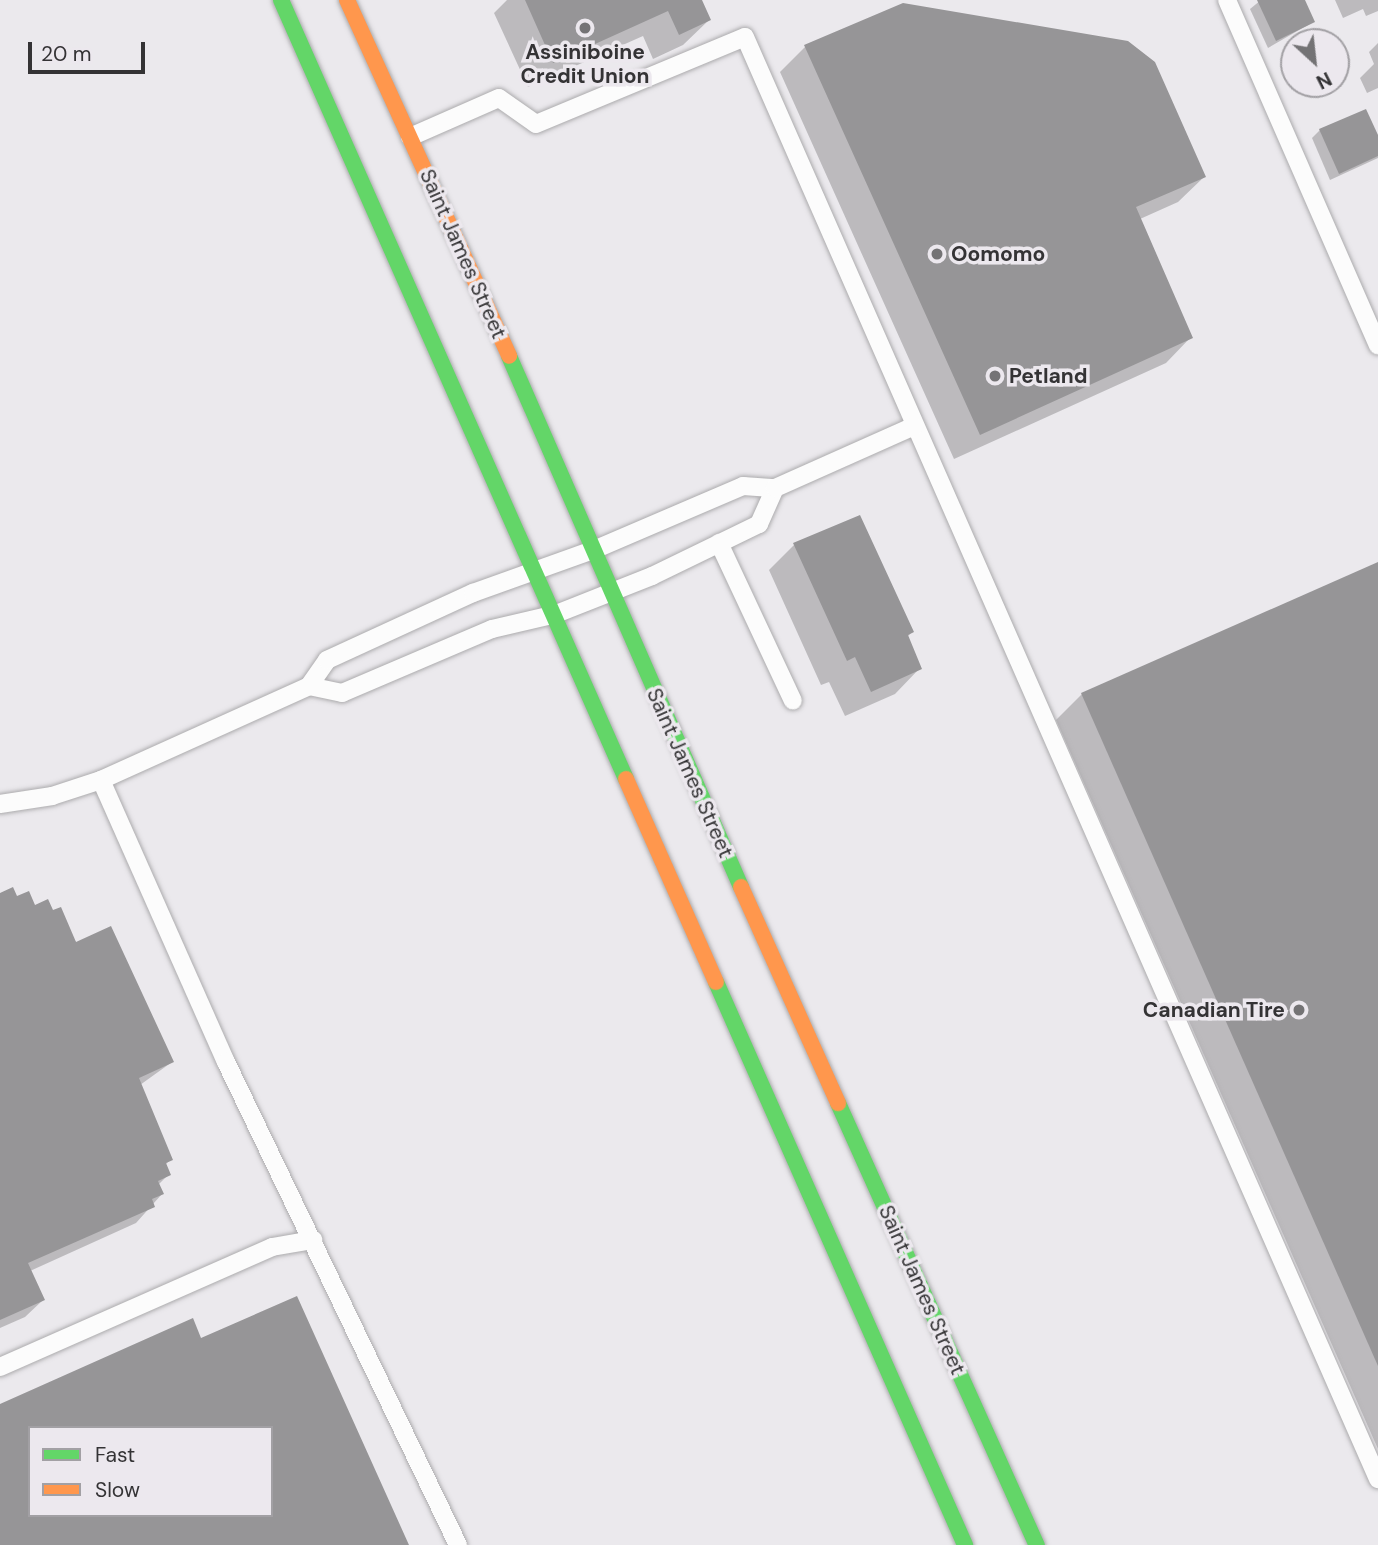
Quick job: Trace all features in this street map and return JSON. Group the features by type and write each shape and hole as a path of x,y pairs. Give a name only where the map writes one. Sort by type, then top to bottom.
{"main road":[{"path":"281,0 556,614 779,1133 965,1545"},
{"name":"Saint James Street","path":"346,0 596,549 657,701 1037,1545"}],"lane":[{"path":"1227,0 1378,345"},
{"path":"410,137 499,98 536,124 744,37 1378,1479"},
{"path":"0,804 51,796 101,780 309,686 327,660 473,593 596,549 743,486 775,488 914,426"},
{"path":"309,686 342,693 492,629 556,614 614,591 758,524 775,488"},
{"path":"719,543 793,701"},
{"path":"101,780 226,1062 458,1545"},
{"path":"0,1367 272,1247 313,1241"}],"building":[{"name":"Assiniboine Credit Union","path":"525,0 702,0 711,20 679,35 668,11 553,63"},
{"path":"1257,0 1305,0 1315,22 1303,28 1280,28 1280,39 1276,41"},
{"path":"903,3 1128,41 1155,62 1206,177 1136,207 1193,338 980,435 804,45"},
{"path":"1366,109 1378,135 1378,156 1339,174 1319,129"},
{"path":"860,515 914,632 908,635 922,669 871,692 855,657 847,661 793,543"},
{"name":"Canadian Tire","path":"1378,562 1378,1366 1081,693"},
{"path":"13,887 17,896 29,891 35,905 48,899 53,910 61,907 76,942 111,926 174,1062 139,1078 173,1160 166,1163 171,1175 158,1181 164,1194 152,1199 155,1207 28,1263 45,1300 0,1320 0,893"},
{"path":"297,1296 409,1545 0,1545 0,1404 193,1318 201,1338"}],"traffic: fast":[{"path":"281,0 626,779"},
{"path":"509,356 741,887"},
{"path":"716,982 965,1545"},
{"path":"838,1103 1037,1545"}],"traffic: slow":[{"path":"347,0 509,356"},
{"path":"626,779 716,982"},
{"path":"741,887 838,1103"}],"place":[{"name":"Assiniboine Credit Union","path":"585,28"},
{"name":"Oomomo","path":"937,254"},
{"name":"Petland","path":"995,376"},
{"name":"Canadian Tire","path":"1299,1010"}]}
